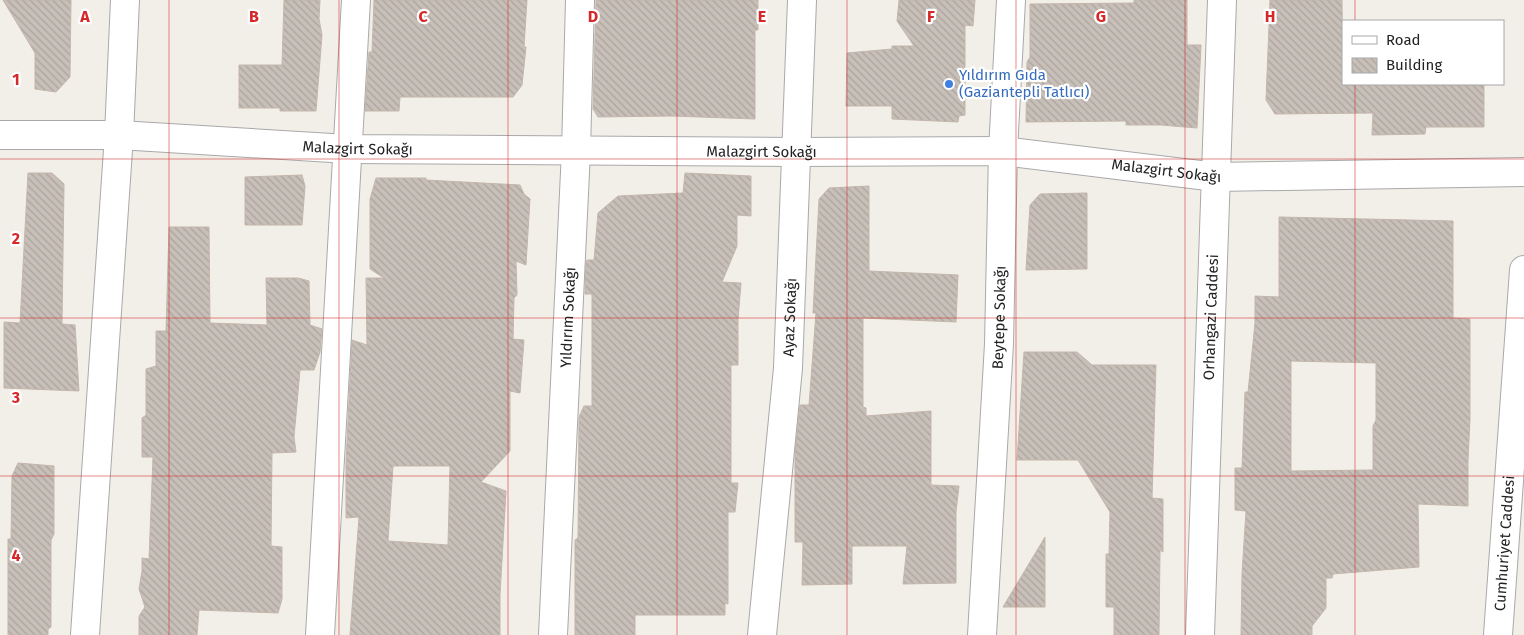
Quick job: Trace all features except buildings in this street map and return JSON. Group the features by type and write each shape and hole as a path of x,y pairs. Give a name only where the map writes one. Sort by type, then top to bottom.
{"street":[{"path":"85,635 119,135 125,0"},
{"path":"320,635 356,0"},
{"name":"Yıldırım Sokağı","path":"553,635 576,150 580,0"},
{"name":"Ayaz Sokağı","path":"762,635 788,368 802,0"},
{"name":"Beytepe Sokağı","path":"982,635 1000,344 1003,151 1011,0"},
{"name":"Orhangazi Caddesi","path":"1200,635 1222,0"},
{"name":"Malazgirt Sokağı","path":"0,135 119,135 348,150 1003,151 1216,178 1524,172"},
{"name":"Cumhuriyet Caddesi","path":"1498,635 1524,270"}],"place":[{"name":"Yıldırım Gıda (Gaziantepli Tatlıcı)","path":"949,84"}]}
